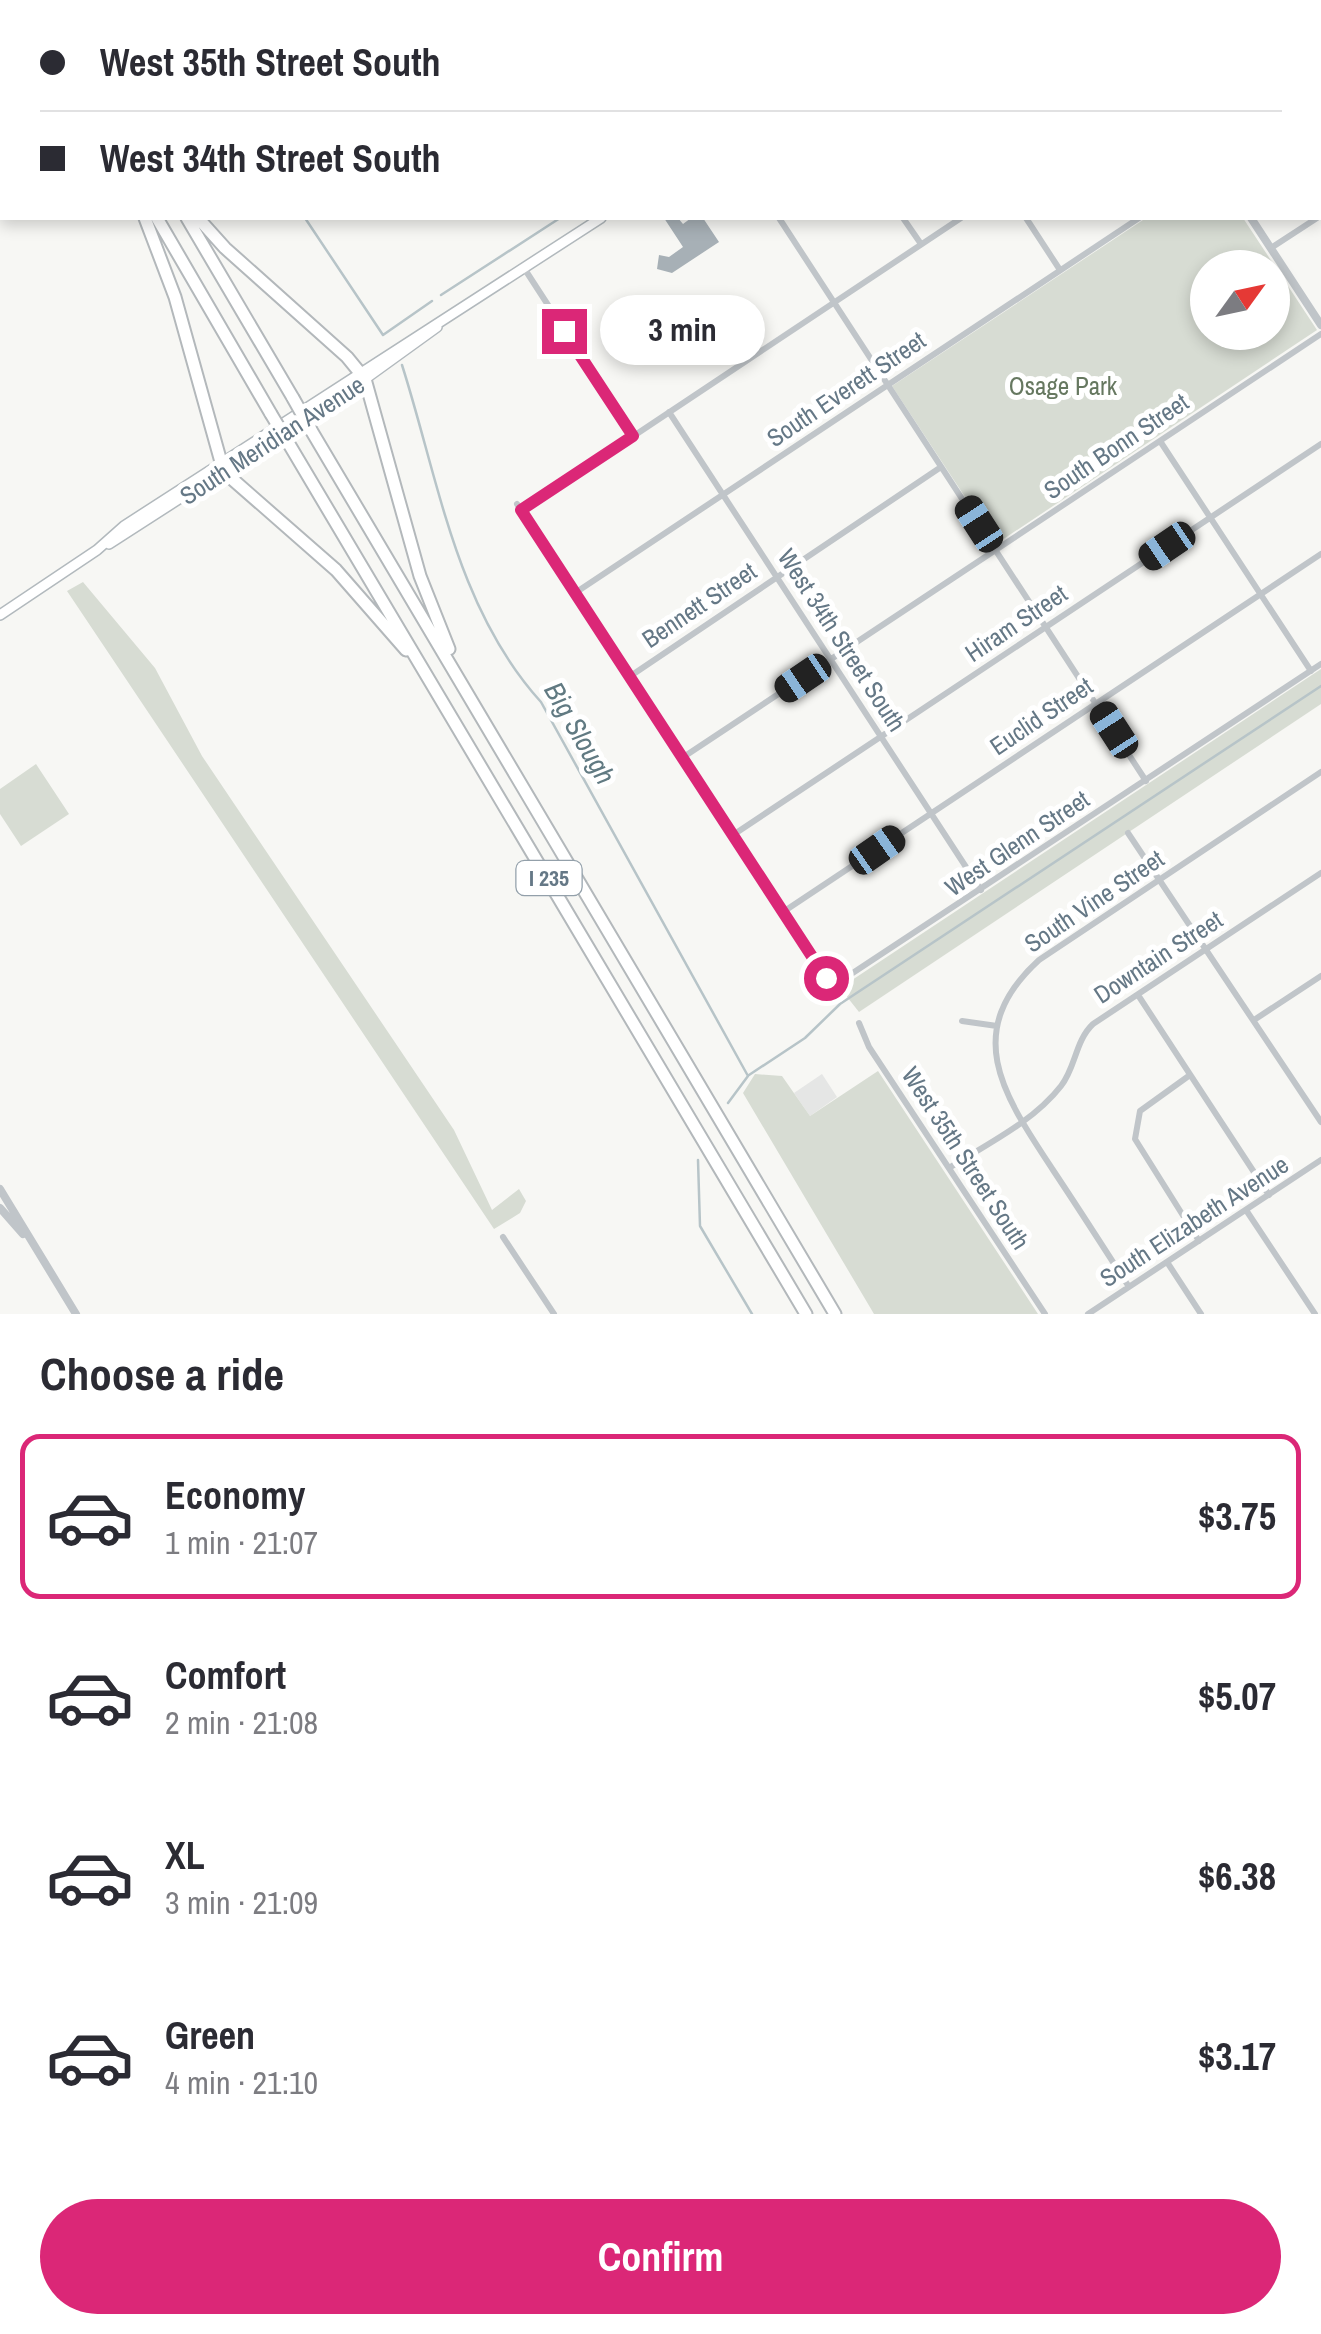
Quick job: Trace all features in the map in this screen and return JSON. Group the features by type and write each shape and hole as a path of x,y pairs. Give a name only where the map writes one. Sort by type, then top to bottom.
{"highway":[{"path":"146,220 175,297 224,466 365,600 436,688"},
{"name":"I 235","path":"158,220 806,1314"},
{"name":"I 235","path":"187,220 835,1314"},
{"path":"200,220 362,375 420,576 470,697"}],"main road":[{"name":"South Meridian Avenue","path":"0,615 98,550 129,535 421,330 442,322 598,220"}],"street":[{"path":"780,220 1146,780"},
{"path":"904,220 920,244"},
{"path":"783,912 519,507 958,220"},
{"path":"1027,220 1060,270"},
{"name":"South Everett Street","path":"575,593 1136,220"},
{"path":"1252,220 1321,325"},
{"path":"1270,248 1313,220"},
{"path":"524,268 633,436"},
{"name":"South Bonn Street","path":"682,758 1321,334"},
{"name":"West 34th Street South","path":"669,412 982,890"},
{"path":"1160,441 1311,671"},
{"name":"Hiram Street","path":"732,835 1321,444"},
{"name":"Bennett Street","path":"629,676 942,466"},
{"name":"Euclid Street","path":"783,912 1321,554"},
{"name":"West Glenn Street","path":"783,912 833,986 1321,664"},
{"name":"South Vine Street","path":"1130,1287 1021,1122 998,1078 997,1026 1010,993 1039,960 1321,772"},
{"path":"1128,833 1321,1122"},
{"name":"Downtain Street","path":"949,1168 1021,1122 1064,1082 1084,1032 1321,872"},
{"path":"1254,1020 1321,976"},
{"path":"1138,995 1269,1195"},
{"path":"962,1021 997,1026"},
{"name":"West 35th Street South","path":"859,1023 862,1036 1045,1314"},
{"path":"1190,1074 1140,1111 1135,1138 1199,1241"},
{"name":"South Elizabeth Avenue","path":"1088,1314 1321,1160"},
{"path":"0,1189 76,1314"},
{"path":"0,1208 25,1235"},
{"path":"1246,1210 1315,1314"},
{"path":"503,1237 554,1314"},
{"path":"1167,1262 1200,1314"}],"shaded area":[{"path":"822,1074 837,1097 810,1116 794,1093"}],"green space":[{"name":"Osage Park","path":"1143,220 1244,220 1264,250 1190,250 1190,350 1287,350 996,544 892,386"},
{"name":"Osage Park","path":"1290,289 1317,330 1290,348"},
{"path":"83,582 155,668 202,756 454,1130 492,1210 519,1189 526,1201 520,1213 494,1229 67,591"},
{"path":"1321,669 1321,704 859,1012 840,988"},
{"path":"36,764 69,814 21,846 0,814 0,789"},
{"path":"878,1071 1038,1314 874,1314 743,1093 755,1074 782,1076 810,1116"}],"building":[{"path":"665,220 680,220 683,224 704,220 719,242 672,273 657,269 659,255 669,257 683,247"}],"waterway":[{"path":"306,220 383,335 432,301"},
{"path":"441,295 557,220"},
{"name":"Big Slough","path":"402,365 469,585 512,665 541,702 748,1076 728,1103"},
{"path":"749,1075 805,1038 840,1004 1321,686"},
{"name":"Big Slough","path":"698,1160 700,1226 752,1314"}],"route":[{"path":"564,331 633,436 521,510 826,978"}]}
